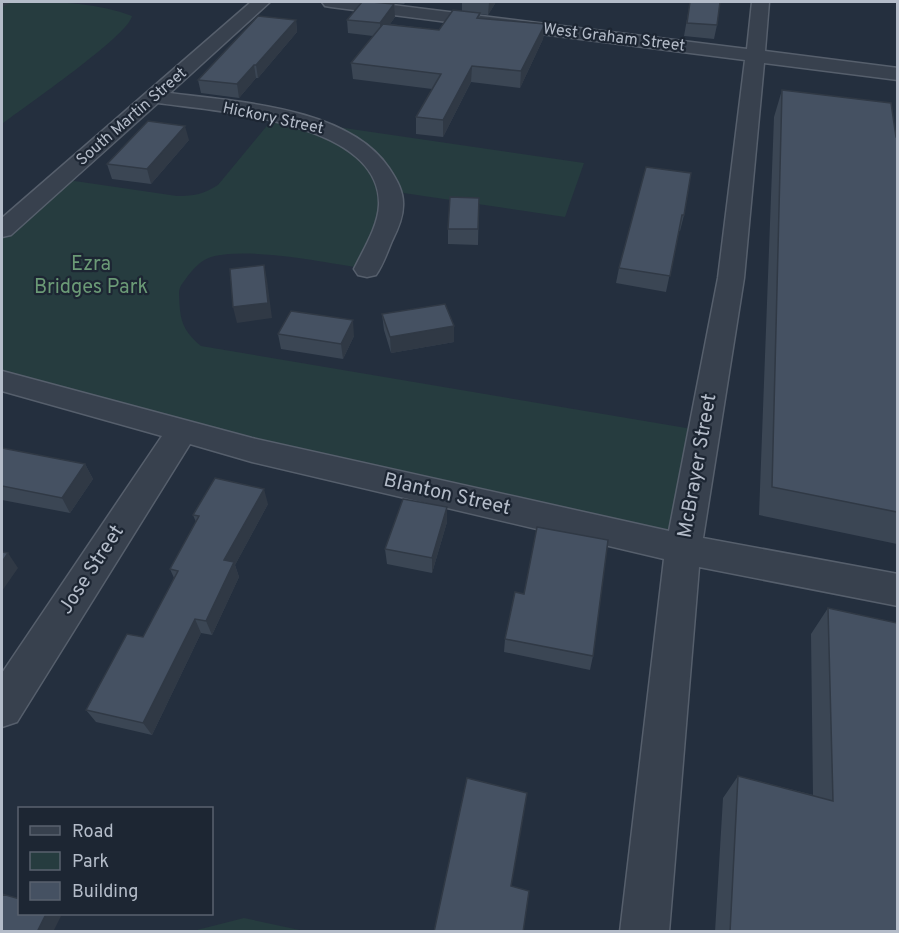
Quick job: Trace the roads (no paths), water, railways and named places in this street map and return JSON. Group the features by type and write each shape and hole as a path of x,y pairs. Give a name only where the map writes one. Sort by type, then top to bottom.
{"street":[{"name":"South Martin Street","path":"2,230 261,2"},
{"name":"West Graham Street","path":"330,2 897,74"},
{"name":"McBrayer Street","path":"644,932 683,549 730,278 761,2"},
{"name":"Hickory Street","path":"155,97 303,122 331,131 351,142 372,158 383,173 390,191 391,208 367,269"},
{"name":"Blanton Street","path":"2,381 252,450 683,549 897,590"},
{"name":"Jose Street","path":"2,708 182,431"}],"park label":[{"name":"Ezra Bridges Park","path":"91,276"}]}
